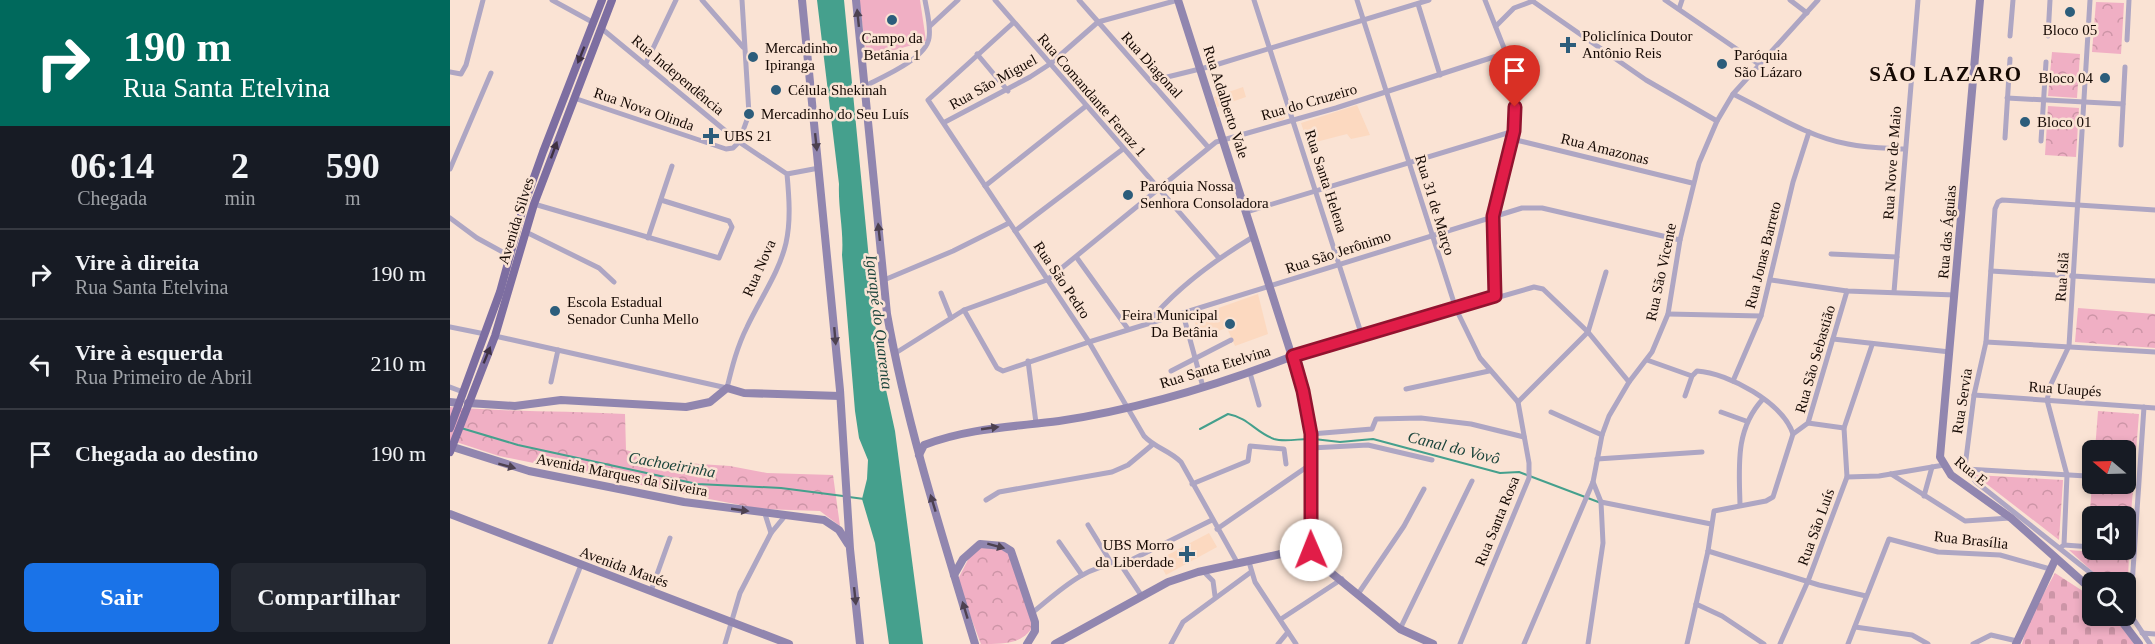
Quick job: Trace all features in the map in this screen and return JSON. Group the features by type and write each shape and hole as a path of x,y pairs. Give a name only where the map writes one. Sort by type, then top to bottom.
{"main road":[{"name":"Avenida Silves","path":"450,428 490,335 534,204 574,98 598,25 602,0"},
{"name":"Avenida Silves","path":"452,446 463,392 490,335 510,256 543,152 598,25 612,0"}],"street":[{"path":"450,72 461,74 466,65 483,0"},
{"name":"Rua Independência","path":"552,0 598,25 739,142"},
{"path":"646,63 676,0"},
{"path":"702,0 743,47"},
{"path":"742,0 743,47 749,114 739,142 787,174 819,168"},
{"path":"802,0 840,396 850,549 860,644"},
{"path":"856,0 884,280 894,354 919,455 975,644"},
{"path":"865,86 916,57 929,40 930,26 925,0"},
{"path":"930,26 958,0"},
{"name":"Rua Comandante Ferraz 1","path":"995,0 1219,258"},
{"name":"Rua Diagonal","path":"1080,0 1208,147"},
{"name":"Rua São Miguel","path":"945,122 1008,91 1050,64 1098,22 1178,0"},
{"name":"Rua Adalberto Vale","path":"1178,0 1303,391 1311,440 1311,550 1318,562"},
{"name":"Rua Santa Helena","path":"1254,0 1362,336"},
{"name":"Rua 31 de Março","path":"1357,0 1456,309 1472,346 1489,370 1518,402"},
{"path":"1151,81 1199,69 1429,0"},
{"path":"1485,0 1506,53 1515,107 1514,131 1493,216 1495,296"},
{"path":"1665,0 1760,65"},
{"path":"1679,9 1682,0"},
{"path":"1790,0 1807,13"},
{"name":"Rua São Vicente","path":"1524,644 1583,500 1593,482 1602,435 1609,416 1629,382 1647,360 1668,314 1692,183 1717,121 1733,94 1818,0"},
{"name":"Rua Nove de Maio","path":"1894,292 1918,0"},
{"name":"Rua das Águias","path":"1944,465 1940,446 1980,0"},
{"path":"2010,36 2013,0"},
{"path":"2048,36 2050,0"},
{"name":"Rua Islã","path":"2048,400 2051,384 2068,346 2090,0"},
{"path":"2127,40 2129,0"},
{"path":"1496,26 1514,8 1532,1 1646,80 1717,121"},
{"path":"1418,4 1440,75"},
{"name":"Rua São Pedro","path":"1013,23 928,100 945,122 1089,342 1152,445 1172,452 1181,462 1238,564"},
{"name":"Rua do Cruzeiro","path":"894,354 964,310 1047,280 1077,258 1156,188 1208,147 1224,138 1294,120 1506,53"},
{"path":"977,54 1008,91"},
{"path":"2005,138 2010,59"},
{"path":"2041,141 2046,62"},
{"path":"2121,145 2125,67"},
{"path":"450,169 491,73"},
{"path":"1733,94 1809,132 1848,144 1904,149"},
{"name":"Rua Nova Olinda","path":"574,98 726,149 733,148 739,142"},
{"path":"2007,98 2123,104"},
{"path":"985,186 1086,106"},
{"path":"1246,212 1514,131"},
{"name":"Rua Jonas Barreto","path":"1733,381 1761,316 1793,182 1809,132"},
{"name":"Rua Amazonas","path":"1512,139 1692,183"},
{"path":"1015,231 1123,148"},
{"path":"648,238 672,166"},
{"name":"Rua Nova","path":"728,388 735,355 781,259 786,241 789,202 787,174"},
{"path":"534,204 717,259 721,256 732,227 725,219 661,200"},
{"name":"Rua Servia","path":"1966,470 1974,395 1986,342 1995,208 2002,200 2078,206"},
{"path":"2078,206 2155,210"},
{"name":"Rua São Jerônimo","path":"964,310 997,369 1007,370 1128,329 1183,314 1340,263 1522,208 1542,208 1680,240"},
{"path":"450,218 477,238 510,256"},
{"path":"884,280 1009,223"},
{"path":"526,232 599,268 614,282"},
{"path":"1147,324 1159,308 1219,258 1253,237"},
{"path":"1831,254 1897,257"},
{"path":"1077,258 1128,329"},
{"path":"1991,271 2155,281"},
{"path":"1518,402 1588,332 1606,272"},
{"path":"1771,279 1847,291 1955,295"},
{"name":"Rua Santa Etelvina","path":"919,455 924,446 933,442 986,428 1036,423 1127,407 1203,387 1250,373 1293,356 1495,296 1534,287 1543,289 1588,332"},
{"name":"Rua São Sebastião","path":"1793,434 1808,423 1847,291"},
{"path":"940,293 951,318"},
{"path":"1183,314 1203,387"},
{"path":"1668,314 1761,316"},
{"path":"450,327 744,393 840,396"},
{"path":"1588,332 1629,382"},
{"path":"1833,339 1950,352"},
{"path":"1171,371 1231,340"},
{"path":"1986,342 2155,352"},
{"name":"Rua São Luís","path":"1780,644 1809,581 1847,477 1844,428 1872,345"},
{"path":"551,382 558,350"},
{"path":"1647,360 1692,376"},
{"path":"1028,361 1036,423"},
{"path":"1406,389 1489,370"},
{"path":"1685,396 1692,376 1700,370 1733,381 1763,399 1783,416 1793,434 1773,497 1767,501 1716,509 1687,644"},
{"path":"1250,373 1259,405"},
{"path":"450,387 463,392"},
{"path":"460,405 516,406 561,400 686,406 710,402 728,388"},
{"name":"Rua Uaupés","path":"1974,395 2155,408"},
{"path":"1740,504 1739,461 1746,421 1763,399"},
{"path":"2048,400 2067,475 2062,546"},
{"name":"Rua Santa Rosa","path":"1460,644 1529,475 1518,402"},
{"path":"2133,572 2144,407"},
{"path":"1551,412 1602,435"},
{"path":"1721,412 1746,421"},
{"path":"1311,440 1372,429 1376,419 1420,418 1472,424 1524,437"},
{"path":"1808,423 1844,428"},
{"path":"1311,440 1375,446 1432,460"},
{"path":"986,500 999,492 1112,472 1128,465 1152,445"},
{"name":"Avenida Marques da Silveira","path":"452,446 529,471 684,502 824,520 839,530 850,549"},
{"path":"1192,484 1248,461 1250,446 1284,449 1286,464"},
{"path":"1597,459 1702,452"},
{"path":"1217,529 1311,464"},
{"name":"Rua E","path":"1847,477 1891,474 1944,465 1951,475 2011,518 2055,560"},
{"path":"1924,496 1932,467"},
{"path":"1966,470 2082,476"},
{"path":"1966,470 1976,482 2062,546 2091,572"},
{"path":"1891,474 1965,521 2011,518"},
{"path":"1401,629 1472,481"},
{"path":"1588,644 1602,567 1602,504 1593,482"},
{"path":"1358,594 1409,518 1424,489"},
{"path":"1602,504 1711,524"},
{"name":"Avenida Maués","path":"450,514 789,644"},
{"path":"765,514 771,532"},
{"path":"725,644 740,593 771,532 785,516"},
{"path":"1032,613 1082,575 1112,564 1121,565 1212,520"},
{"path":"1089,525 1112,564"},
{"path":"1055,644 1168,582 1203,571 1281,554 1310,532"},
{"path":"651,591 670,538"},
{"name":"Rua Brasília","path":"1866,596 1890,538 1938,552 2000,555 2050,569"},
{"path":"1059,542 1082,575"},
{"path":"954,575 963,559 980,544 1003,546 1011,551 1016,560 1032,613 1035,631 1027,644"},
{"path":"2062,546 2082,547"},
{"path":"1708,551 1866,596 1848,644"},
{"path":"1281,554 1318,562 1342,579 1401,629 1433,644"},
{"path":"1972,644 1991,635 2017,642 2055,560 2082,582"},
{"path":"1249,562 1251,572 1296,644"},
{"path":"550,644 581,565"},
{"path":"1121,565 1141,595"},
{"path":"1203,571 1213,581 1215,596"},
{"path":"1171,644 1183,622 1215,596 1251,572"},
{"path":"1281,619 1342,579"},
{"path":"1696,604 1722,616 1764,644"},
{"path":"2136,624 2150,644"},
{"path":"2125,626 2139,644"},
{"path":"1855,627 1912,635 1928,644"},
{"path":"1278,644 1288,632"},
{"path":"2142,633 2155,634"}],"shaded area":[{"path":"1243,87 1246,97 1217,107 1214,97"},
{"path":"1357,105 1370,135 1351,139 1347,134 1308,144 1301,123"},
{"path":"1279,107 1284,109 1286,114 1284,119 1279,121 1274,119 1272,114 1274,109"},
{"name":"Feira Municipal Da Betânia","path":"1258,294 1268,334 1235,346 1227,328 1200,337 1193,317"},
{"name":"UBS Morro da Liberdade","path":"1209,533 1217,547 1166,575 1158,560"}],"green space":[{"name":"Campo da Betânia 1","path":"859,0 920,0 926,41 867,58"},
{"path":"2096,2 2124,3 2121,54 2092,52"},
{"path":"2052,52 2080,54 2077,98 2048,96"},
{"path":"2048,106 2079,108 2076,157 2045,155"},
{"path":"2078,308 2155,314 2155,348 2075,342"},
{"path":"450,407 625,414 626,450 669,462 730,466 767,473 833,475 840,526 820,511 761,509 499,456 450,440"},
{"path":"2098,411 2139,414 2136,452 2136,440 2096,440"},
{"path":"1975,475 2063,480 2059,540"},
{"path":"2091,494 2133,494 2132,506 2090,506"},
{"path":"984,545 998,546 1011,556 1033,626 1024,636 1012,642 981,644 957,581 970,556"},
{"path":"2069,550 2082,551 2082,560 2129,560 2128,572 2093,572"},
{"path":"2055,573 2082,591 2082,626 2121,626 2134,644 2022,644 2028,622"}],"water":[{"path":"817,0 844,0 878,353 895,431 923,644 889,644 875,543 862,499 867,479 868,460 859,438 855,411 842,255 839,184"}],"waterway":[{"name":"Canal do Vovô","path":"1200,429 1228,414 1241,419 1274,439 1308,439"},
{"name":"Cachoeirinha","path":"461,428 518,445 697,484 781,488 843,496"},
{"name":"Canal do Vovô","path":"1314,439 1340,442 1373,439 1500,473 1519,472 1601,503"},
{"name":"Cachoeirinha","path":"849,497 864,499"}],"place":[{"name":"Bloco 05","path":"2070,12"},
{"name":"Campo da Betânia 1","path":"892,20"},
{"name":"Policlínica Doutor Antônio Reis","path":"1568,45"},
{"name":"Mercadinho Ipiranga","path":"753,57"},
{"name":"Paróquia São Lázaro","path":"1722,64"},
{"name":"Bloco 04","path":"2105,78"},
{"name":"Célula Shekinah","path":"776,90"},
{"name":"Mercadinho do Seu Luís","path":"749,114"},
{"name":"Bloco 01","path":"2025,122"},
{"name":"UBS 21","path":"711,136"},
{"name":"Paróquia Nossa Senhora Consoladora","path":"1128,195"},
{"name":"Escola Estadual Senador Cunha Mello","path":"555,311"},
{"name":"Feira Municipal Da Betânia","path":"1230,324"},
{"name":"UBS Morro da Liberdade","path":"1187,554"}],"district":[{"name":"SÃO LAZARO","path":"1946,74"}],"route":[{"path":"1311,550 1311,434 1303,391 1293,356 1495,296 1492,260 1493,216 1514,131 1515,107"}],"water label":[{"name":"Igarapé do Quarenta","path":"880,322"}]}
